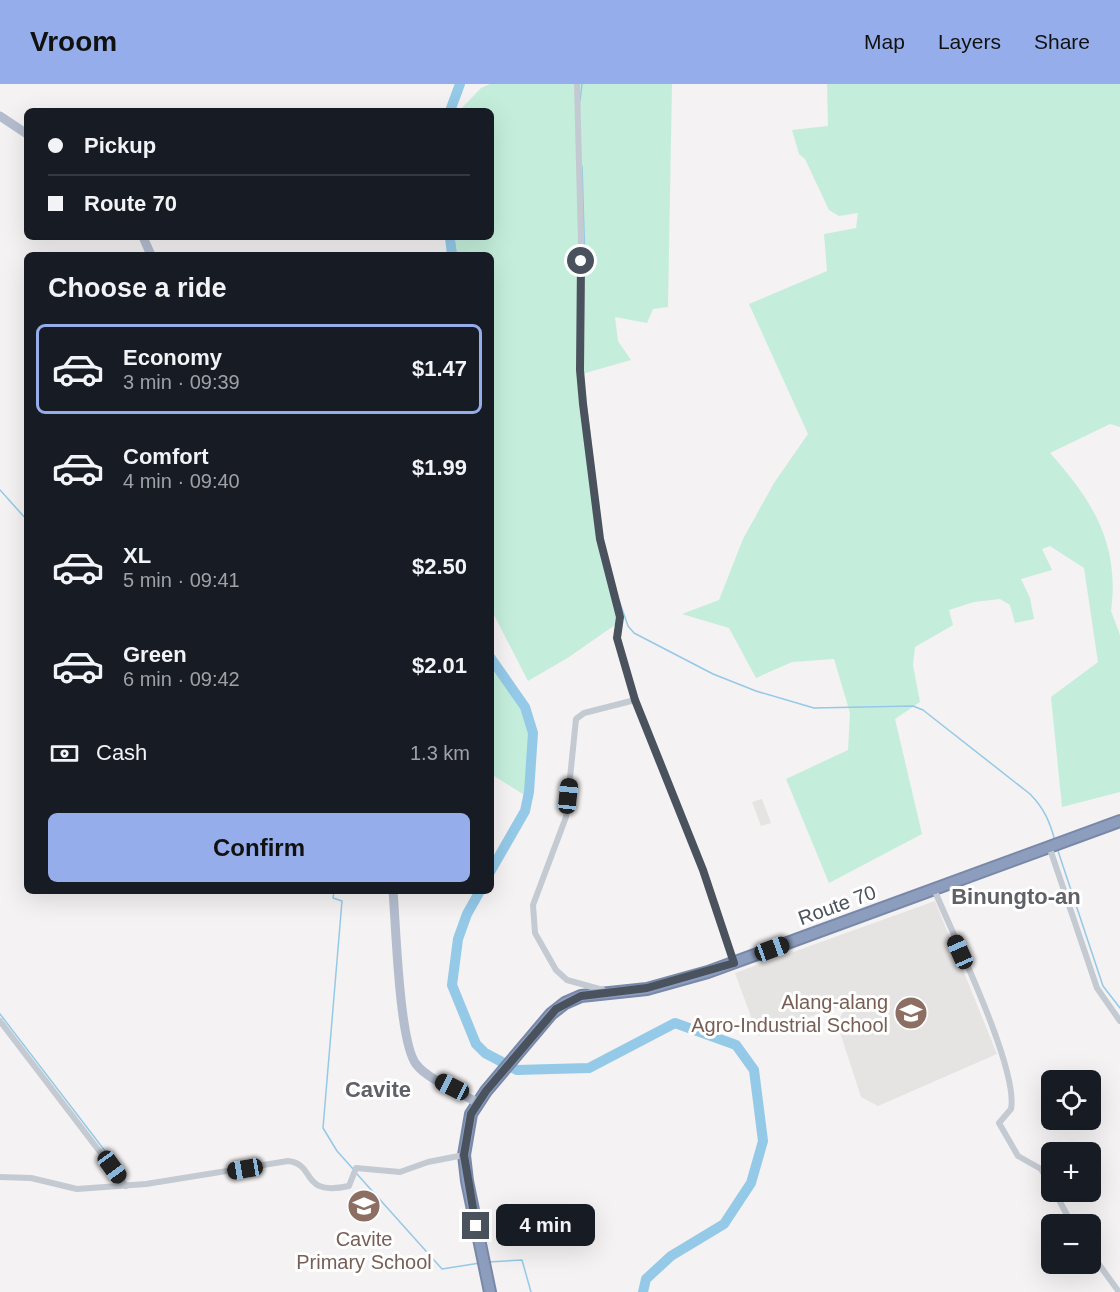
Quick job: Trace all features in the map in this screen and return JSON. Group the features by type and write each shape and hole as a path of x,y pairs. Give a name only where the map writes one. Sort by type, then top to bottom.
{"highway":[{"name":"Route 70","path":"490,1292 466,1181 464,1155 471,1114 486,1091 556,1009 581,996 647,988 734,963 1120,821"}],"main road":[{"path":"0,116 24,132"},
{"path":"393,894 402,1004 410,1054 425,1073 478,1103"}],"street":[{"path":"577,84 582,284 580,364 600,539 620,617 617,638 635,700 703,870 734,963"},
{"path":"612,993 576,984 556,969 535,933 533,905 566,817 576,719 584,713 635,700"},
{"path":"1050,846 1097,988 1120,1021"},
{"path":"933,889 973,981 1009,1081 1011,1109 999,1123 1018,1156 1041,1170"},
{"path":"0,1021 126,1186"},
{"path":"0,1177 32,1178 77,1189 126,1186 223,1173 288,1161 299,1164 316,1185 330,1190 349,1186 355,1170 400,1172 428,1162 464,1155"},
{"path":"1101,1267 1119,1292"}],"shaded area":[{"path":"762,799 771,823 761,826 752,802"},
{"name":"Alang-alang Agro-Industrial School","path":"935,901 997,1054 878,1106 861,1097 837,1023 848,1003 758,1036 735,973"},
{"name":"Cavite Primary School","path":"371,1193 377,1213 356,1219 350,1199"}],"green space":[{"path":"490,84 672,84 668,307 653,309 647,323 615,317 618,341 631,360 582,374 613,607 625,618 569,657 528,681 494,615 494,252 456,252 456,240 494,240 494,108 462,108 481,88"},
{"path":"827,84 1120,84 1120,427 1110,424 1050,453 1079,488 1100,524 1107,544 1113,587 1111,611 1120,635 1120,792 1062,807 1051,697 1098,662 1084,568 1050,546 1042,549 1052,570 1021,579 1030,598 1034,619 1015,623 1010,605 1000,599 974,602 949,610 953,625 915,647 913,665 920,702 895,719 922,834 829,883 786,779 848,750 850,713 834,659 792,662 756,678 729,628 682,614 719,600 743,539 774,483 808,434 749,304 827,271 824,234 856,228 858,213 839,216 829,210 805,159 799,154 792,130 828,126"},
{"path":"494,661 521,701 532,729 534,752 526,796 494,776"}],"waterway":[{"path":"451,108 460,84"},
{"path":"580,101 582,84"},
{"path":"582,166 585,263"},
{"path":"450,240 452,252"},
{"path":"0,490 24,517"},
{"path":"619,600 628,626 634,633 713,674 756,691 814,708 913,706 923,710 1030,794 1046,816 1055,841"},
{"path":"494,663 525,707 533,733 529,792 525,811 494,865"},
{"path":"1057,848 1103,986 1120,1008"},
{"path":"334,894 333,898 342,901 323,1128 337,1151 354,1170"},
{"path":"478,894 467,914 458,939 452,985 476,1044 485,1053 517,1070 589,1068 675,1023 736,1045 754,1070 763,1141 751,1183 724,1224 671,1256 646,1279 643,1292"},
{"path":"0,1014 125,1177"},
{"path":"357,1174 442,1269 480,1263"},
{"path":"488,1262 522,1260 531,1292"}],"place":[{"name":"Alang-alang Agro-Industrial School","path":"911,1013"},
{"name":"Cavite Primary School","path":"364,1206"}],"district":[{"name":"Binungto-an","path":"1016,896"},
{"name":"Cavite","path":"378,1089"}],"route":[{"path":"476,1226 466,1181 464,1155 471,1114 486,1091 551,1014 565,1003 581,996 647,988 734,963 703,870 635,700 617,638 620,617 600,539 583,404 580,370 581,261"}]}
